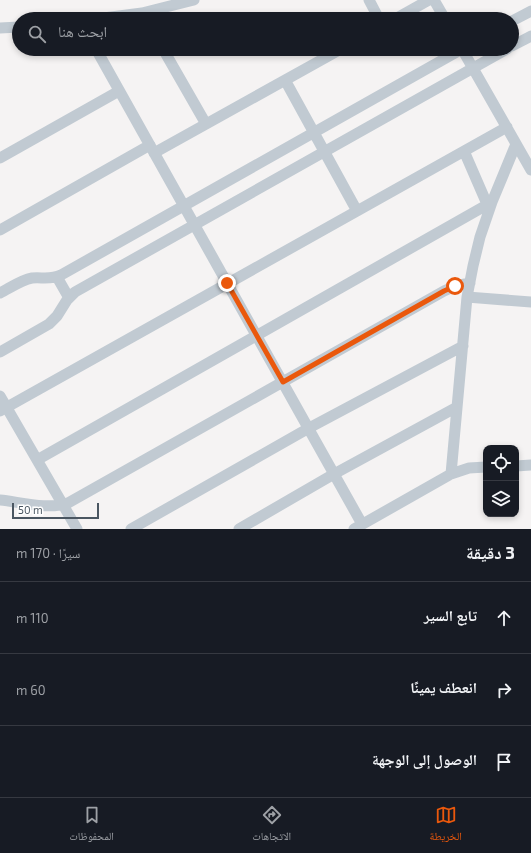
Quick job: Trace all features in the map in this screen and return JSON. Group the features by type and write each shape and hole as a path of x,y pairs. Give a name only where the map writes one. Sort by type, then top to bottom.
{"street":[{"path":"156,12 194,0"},
{"path":"369,0 375,12"},
{"path":"407,12 429,0"},
{"path":"434,0 441,12"},
{"path":"519,17 531,11"},
{"path":"0,28 12,27"},
{"path":"519,42 531,36"},
{"path":"100,56 309,428 334,474 358,527 451,474 470,468 483,467"},
{"path":"166,56 206,124"},
{"path":"0,230 152,149 206,124 328,56"},
{"path":"0,294 30,278 57,277 450,56"},
{"path":"466,56 531,170"},
{"path":"0,352 49,324 57,316 69,298 82,289 495,56"},
{"path":"285,80 357,210"},
{"path":"0,158 119,90"},
{"path":"3,409 506,127"},
{"path":"451,474 467,297 489,203 516,144"},
{"path":"464,150 489,203"},
{"path":"37,460 489,203"},
{"path":"57,277 69,298"},
{"path":"0,500 47,506 63,505 444,291 455,286 470,283"},
{"path":"467,297 531,302"},
{"path":"132,529 309,428 463,346"},
{"path":"0,396 3,409 37,460 77,529"},
{"path":"239,529 334,474 457,407"},
{"path":"519,466 531,465"}],"route":[{"path":"227,283 283,382 455,286"}]}
